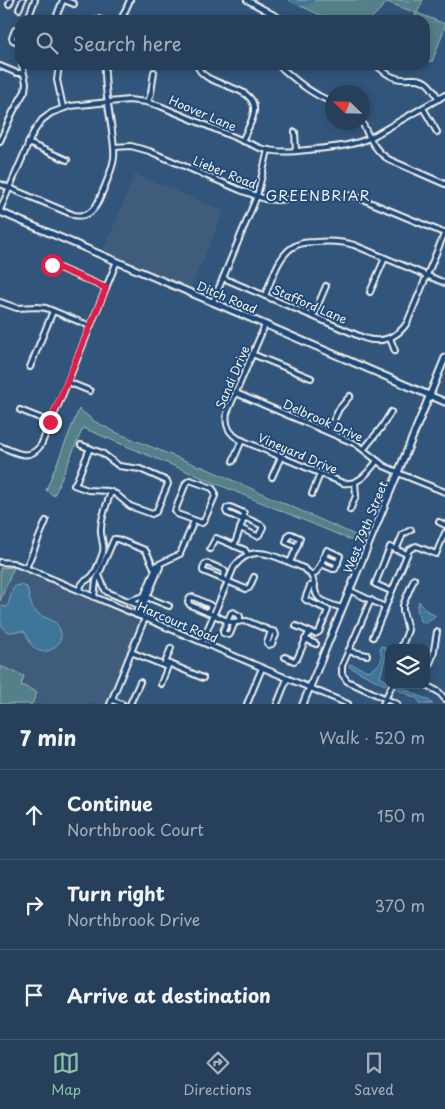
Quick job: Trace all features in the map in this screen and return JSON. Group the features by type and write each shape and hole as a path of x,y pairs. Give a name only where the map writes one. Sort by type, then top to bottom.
{"main road":[{"name":"Ditch Road","path":"0,211 445,402"},
{"name":"West 79th Street","path":"303,704 445,358"}],"street":[{"path":"19,10 24,0"},
{"path":"30,14 36,0"},
{"path":"56,15 64,0 74,4"},
{"path":"123,15 130,0"},
{"path":"247,0 273,15"},
{"path":"15,30 12,38 15,42"},
{"path":"0,66 23,73"},
{"path":"0,142 25,90 26,82 23,70"},
{"path":"58,70 57,80 64,107"},
{"path":"0,184 73,215 88,215 93,211 97,206 113,163 114,147 105,70"},
{"path":"199,70 205,76 243,92 251,99 254,105 254,112 242,140"},
{"path":"284,70 305,88 325,99"},
{"path":"382,70 393,78 400,80 419,79 424,81 431,86 438,99"},
{"path":"148,102 154,72"},
{"name":"Hoover Lane","path":"0,211 34,131 42,120 64,107 135,100 148,102 268,150 280,152 358,144 445,95"},
{"path":"423,108 437,132"},
{"path":"366,130 378,151 386,159 445,184"},
{"path":"295,132 296,151"},
{"path":"28,143 67,160"},
{"name":"Lieber Road","path":"114,147 132,147 149,151 240,190 268,199 277,200 337,194 351,195 445,232"},
{"path":"213,302 257,196 268,150"},
{"path":"396,351 390,338 407,323 445,232"},
{"path":"265,296 281,258 287,251 297,244 326,241 340,241 357,246 445,283"},
{"path":"370,292 385,258"},
{"path":"0,446 25,455 31,454 38,449 68,382 117,261"},
{"path":"52,265 106,288"},
{"name":"Stafford Lane","path":"223,278 368,339 390,338"},
{"path":"313,316 326,286"},
{"path":"0,302 17,308 38,307 52,310 90,326"},
{"path":"30,367 52,310"},
{"name":"Sandi Drive","path":"233,436 228,428 227,413 265,325"},
{"path":"252,354 311,378"},
{"path":"68,382 90,391"},
{"name":"Delbrook Drive","path":"236,393 356,444 385,466 445,492"},
{"path":"328,432 339,409 350,396"},
{"path":"20,410 50,422"},
{"path":"364,449 381,428 390,412"},
{"name":"Vineyard Drive","path":"233,436 342,483 355,482"},
{"path":"233,461 242,440"},
{"path":"82,445 90,448 104,454 120,466 141,470 165,480 168,484 156,511 151,513 130,506 111,492 88,490 74,485 90,448"},
{"path":"272,477 281,457"},
{"path":"350,510 356,496 355,482 361,480 377,460"},
{"path":"312,494 320,474"},
{"path":"190,480 212,488 215,492 204,522 194,521 177,514 175,511 186,483 190,480"},
{"path":"80,591 82,582 93,575 103,552 101,527 111,492"},
{"path":"234,546 242,519 246,518 263,527 258,536 240,528"},
{"path":"26,568 46,521"},
{"path":"138,616 157,565 180,554 194,521"},
{"path":"439,522 445,525"},
{"path":"396,550 403,534 411,530"},
{"path":"373,637 410,548 415,546 436,554 445,533"},
{"path":"210,549 214,538 216,538 245,550 248,555"},
{"path":"94,597 96,583 114,539 144,550 155,570"},
{"path":"290,562 297,547"},
{"path":"392,591 375,584 390,547 406,554"},
{"path":"312,576 327,550 340,556 334,569 320,564"},
{"path":"202,642 235,566 248,555 255,553 267,553 305,569 312,576 315,592 319,598 342,608"},
{"path":"323,557 338,563"},
{"name":"Harcourt Road","path":"0,562 13,563 26,568 348,704"},
{"path":"222,579 225,571 207,563 205,564 204,571 222,579 248,589 254,577"},
{"path":"138,616 140,606 160,567 159,564"},
{"path":"99,575 107,592 140,606"},
{"path":"403,644 408,630 403,605 414,578"},
{"path":"296,626 315,634 318,633 328,610 306,600 310,586 314,585"},
{"path":"349,592 385,606"},
{"path":"128,601 146,596 169,606"},
{"path":"208,613 210,604 192,597 190,598 189,604 208,613 227,620 237,622 248,621 272,631"},
{"path":"370,600 341,669 342,674 344,678 397,704"},
{"path":"232,612 240,616 237,622 230,634 222,632 232,612"},
{"path":"122,704 111,702 145,618"},
{"path":"285,657 296,660 309,632"},
{"path":"430,660 437,632"},
{"path":"305,639 316,644"},
{"path":"161,684 171,648"},
{"path":"348,651 367,655"},
{"path":"131,652 203,678"},
{"path":"247,704 262,668"},
{"path":"277,704 288,679"},
{"path":"131,704 140,682"},
{"path":"430,687 439,692 445,699"},
{"path":"383,704 390,689"}],"shaded area":[{"path":"135,174 224,211 191,288 103,252"},
{"path":"12,565 141,621 108,704 0,704 0,566"},
{"path":"15,586 27,587 34,610 58,626 61,635 58,644 54,648 39,651 31,644 24,631 10,632 2,627 0,606 7,607"},
{"path":"419,601 424,609 436,616 425,623 420,621 417,608"},
{"path":"381,646 385,648 385,659 380,677 385,680 385,685 349,667 350,664 368,671 375,667 381,660"},
{"path":"396,689 404,689 433,704 421,704 418,699"}],"green space":[{"path":"288,0 423,0 417,13 422,15 415,15 416,13 387,2 375,15 320,15"},
{"path":"430,18 445,24 432,62 430,61"},
{"path":"79,409 94,421 115,432 203,467 366,540 363,545 83,428 54,496 46,490"},
{"path":"14,567 0,601 0,568"},
{"path":"0,666 24,676 21,685 37,692 32,704 0,704"}],"waterway":[{"path":"292,0 302,4 312,0"}],"district":[{"name":"GREENBRIAR","path":"318,195"}],"route":[{"path":"50,422 106,288 52,265"}]}
